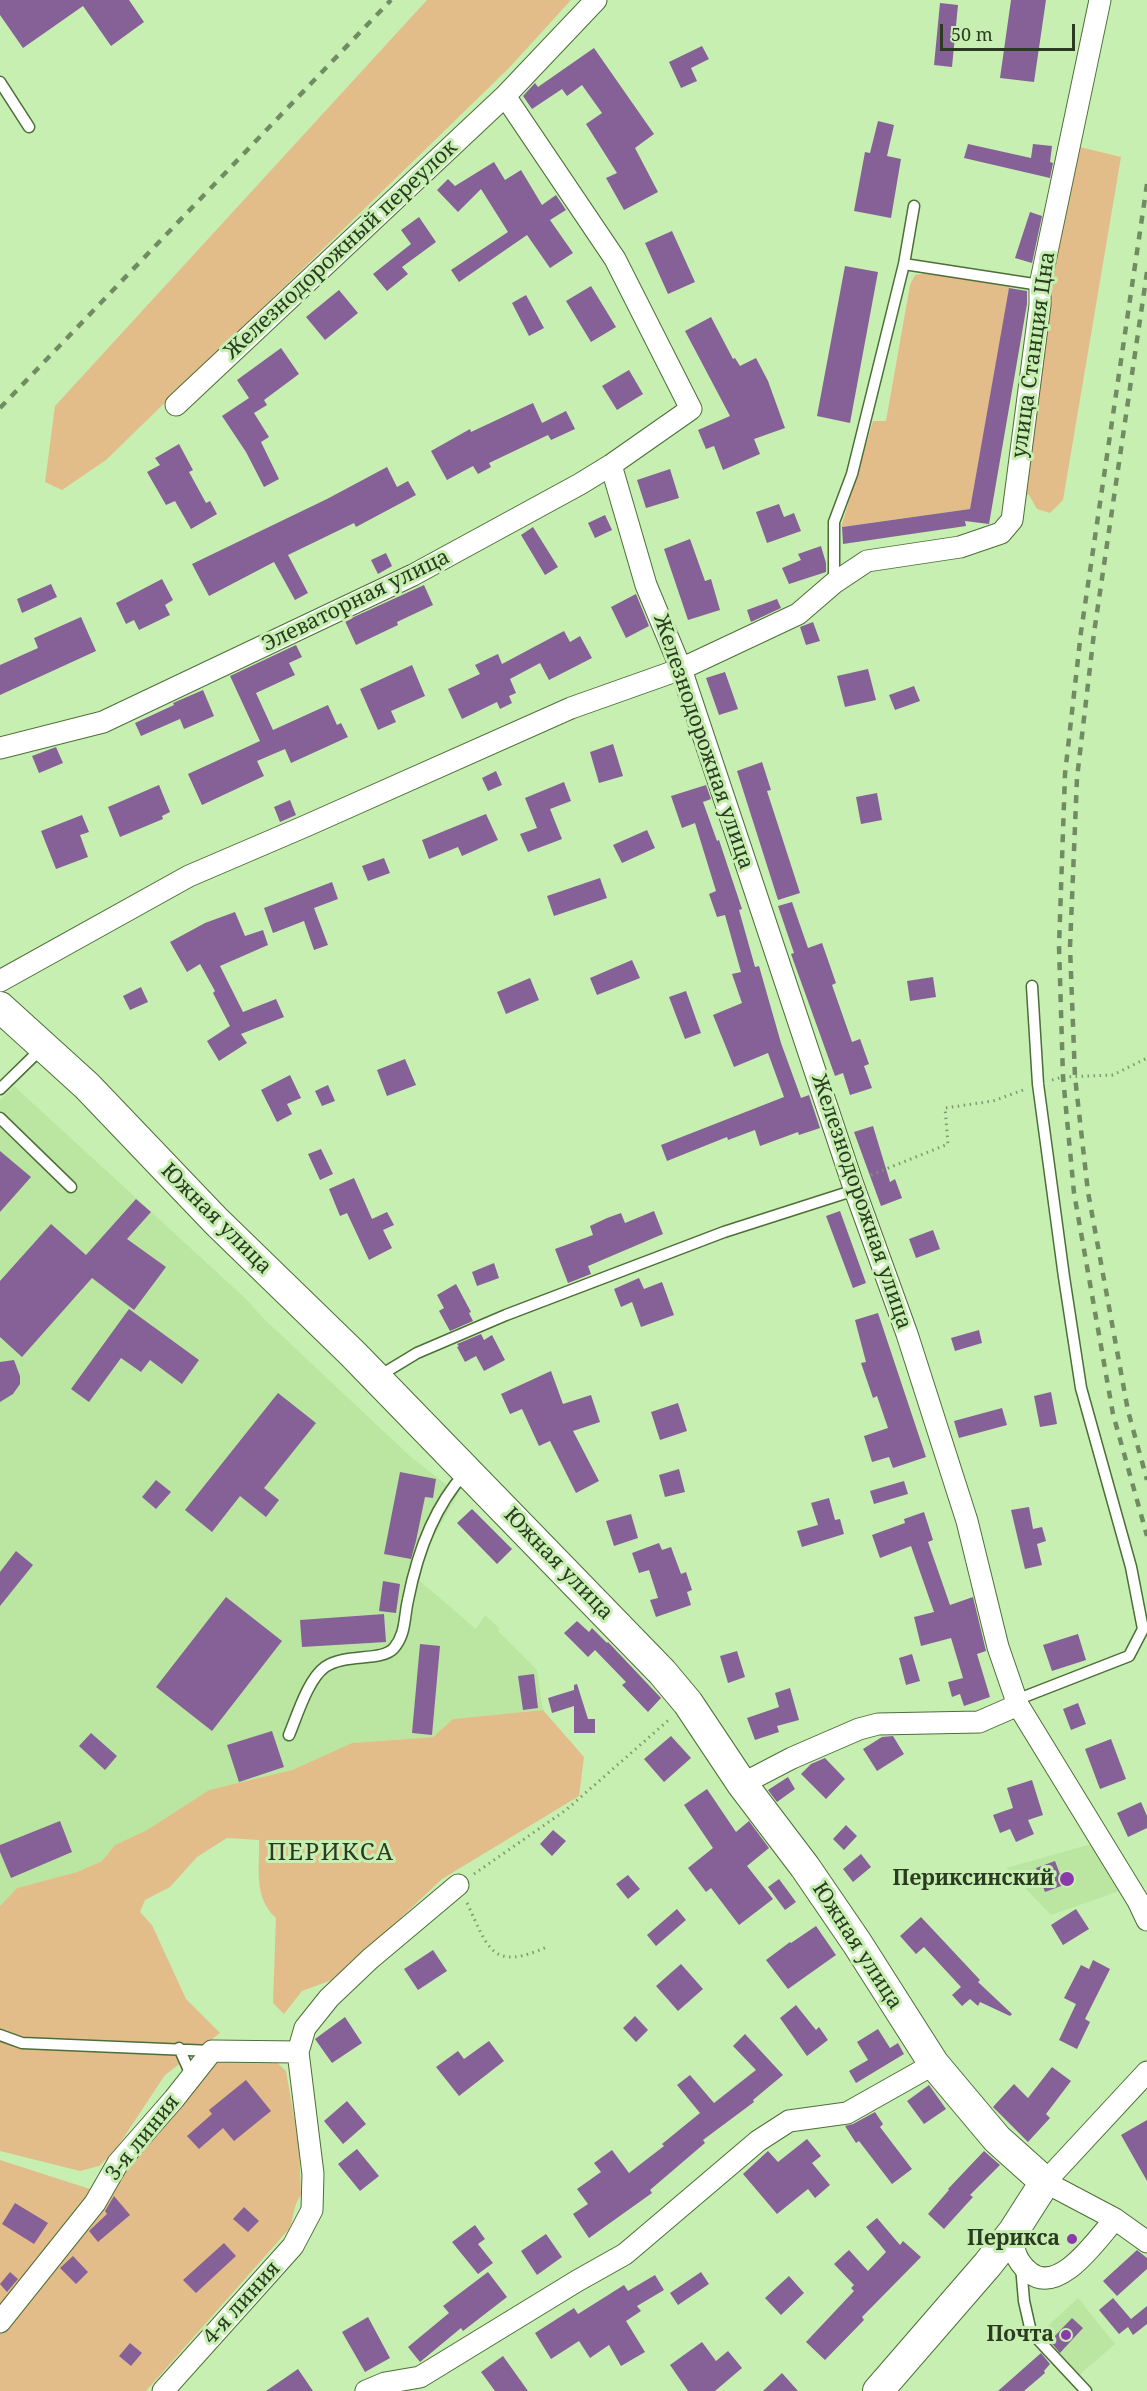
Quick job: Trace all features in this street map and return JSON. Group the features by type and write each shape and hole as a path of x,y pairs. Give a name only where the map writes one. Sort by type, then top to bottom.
{"street":[{"name":"Железнодорожный переулок","path":"176,405 505,96 596,0"},
{"name":"улица Станция Цна","path":"834,583 867,561 960,547 988,539 1002,533 1012,520 1040,305 1040,285 1100,0"},
{"name":"Элеваторная улица","path":"0,748 104,722 412,575 611,465 691,409 615,259 505,96"},
{"name":"Железнодорожная улица","path":"611,465 646,585 681,669 854,1186 907,1334 967,1521 998,1647 1017,1702 1138,1900 1147,1920"},
{"path":"0,981 189,876 571,708 681,669 798,614 834,583"},
{"name":"Южная улица","path":"0,1007 87,1086 216,1221 376,1377 662,1672 688,1703 742,1784 805,1867 857,1943 934,2064 997,2139 1045,2182"},
{"path":"742,1784 792,1758 859,1729 879,1724 979,1722 1017,1702"},
{"path":"212,2051 298,2052 305,2028 329,1998 370,1959 458,1885"},
{"name":"3-я линия","path":"0,2322 95,2203 118,2163 212,2051"},
{"name":"4-я линия","path":"163,2391 293,2246 312,2210 313,2174 298,2052"},
{"path":"366,2391 385,2383 420,2378 577,2281 626,2254 758,2141 789,2121 847,2113 934,2064"},
{"path":"878,2391 988,2264 1013,2232 1045,2182 1147,2072"},
{"path":"1045,2182 1114,2219 1147,2242"},
{"path":"1013,2232 1013,2252 1021,2266 1032,2275 1042,2278 1053,2277 1062,2274 1085,2254 1114,2219"}],"lane":[{"path":"0,82 29,127"},
{"path":"834,583 834,522 852,474 904,264 914,206"},
{"path":"904,264 1040,285"},
{"path":"1017,1702 1129,1656 1143,1629 1131,1567 1081,1388 1038,1084 1032,987"},
{"path":"0,1089 44,1046"},
{"path":"0,1118 71,1187"},
{"path":"376,1377 417,1353 506,1316 724,1232 854,1186"},
{"path":"289,1735 310,1687 324,1668 341,1659 385,1654 393,1649 403,1633 408,1600 426,1534 449,1490 467,1470"},
{"path":"0,2035 22,2043 212,2051"},
{"path":"179,2048 192,2077"},
{"path":"1021,2266 1024,2301 1031,2332 1086,2391"}],"path":[{"path":"854,1186 948,1144 945,1108 993,1101 1063,1077 1113,1075 1147,1058"},
{"path":"549,1946 512,1958 500,1956 488,1947 458,1885 566,1810 688,1703"}],"shaded area":[{"path":"427,0 571,0 509,68 106,460 62,490 45,482 55,406"},
{"path":"1080,147 1121,157 1063,500 1050,513 1037,509 1029,495 1021,493 1045,288"},
{"path":"927,273 1010,287 970,509 841,527 873,421 886,421 910,285 915,275"},
{"path":"14,1086 246,1299 263,1318 411,1457 458,1494 424,1554 420,1581 476,1629 485,1615 500,1629 498,1631 537,1670 543,1710 453,1719 433,1737 352,1743 292,1770 209,1790 147,1830 115,1845 102,1861 77,1872 17,1888 0,1906 0,1100"},
{"path":"543,1710 584,1757 579,1796 442,1879 337,1978 302,1991 284,2014 273,2003 276,1918 269,1910 261,1892 259,1840 227,1838 197,1857 170,1887 145,1900 140,1912 152,1925 186,1999 220,2033 165,2075 114,2152 99,2166 80,2171 0,2151 0,1906 17,1888 77,1872 102,1861 115,1845 147,1830 209,1790 292,1770 352,1743 433,1737 453,1719"},
{"name":"Периксинский","path":"1095,1843 1125,1889 1051,1915 1006,1868"},
{"path":"269,2055 286,2071 299,2145 301,2195 296,2203 289,2229 146,2391 0,2391 0,2160 93,2190 203,2060"},
{"path":"1078,2298 1115,2344 1078,2376 1038,2335"}],"building":[{"path":"0,0 129,0 144,22 111,46 83,6 23,48 0,15"},
{"path":"1011,0 1046,0 1034,82 1000,78"},
{"path":"940,3 958,5 952,67 934,65"},
{"path":"702,46 709,59 691,68 697,81 681,88 669,62"},
{"path":"594,48 654,134 635,148 658,192 624,210 606,178 617,173 586,124 602,113 582,85 567,96 562,89 532,109 523,96 535,83 538,87"},
{"path":"878,121 894,125 887,156 901,159 891,218 854,211 865,152 870,153"},
{"path":"968,144 1031,158 1033,144 1052,146 1050,162 1053,163 1050,178 964,158"},
{"path":"494,162 505,180 521,170 542,205 556,195 566,210 550,220 573,253 550,268 527,235 459,282 451,270 508,232 481,189 458,212 437,190 448,179 455,186"},
{"path":"1030,212 1042,216 1032,263 1015,258"},
{"path":"419,217 436,242 402,267 408,274 387,291 373,274 411,244 401,230"},
{"path":"672,231 695,282 668,294 645,243"},
{"path":"845,266 878,272 850,423 817,416"},
{"path":"591,286 616,327 591,342 566,301"},
{"path":"1009,288 1027,291 1027,304 989,524 965,521 966,526 843,544 842,527 970,509"},
{"path":"339,290 358,313 325,340 306,317"},
{"path":"526,295 544,328 529,336 512,303"},
{"path":"711,317 733,359 735,358 740,366 756,358 768,381 785,428 754,439 760,454 723,470 714,446 706,449 698,430 730,416 685,331"},
{"path":"281,348 299,374 264,400 267,405 254,413 269,437 261,442 279,479 264,487 246,452 222,416 249,398 237,380"},
{"path":"629,370 643,394 617,410 602,386"},
{"path":"533,403 542,423 566,411 575,429 551,440 548,435 489,463 491,467 478,474 473,466 447,480 431,451 470,429 471,432"},
{"path":"179,444 193,470 189,472 206,503 210,501 217,514 191,529 175,501 166,505 147,472 160,465 155,458"},
{"path":"387,467 397,487 408,481 416,495 356,527 354,523 288,555 308,593 295,600 274,562 209,596 192,564 327,499"},
{"path":"670,469 679,498 646,508 637,480"},
{"path":"779,504 784,517 794,513 801,531 767,543 756,512"},
{"path":"605,515 612,530 595,538 588,523"},
{"path":"533,527 558,567 545,575 521,535"},
{"path":"690,539 705,581 711,579 720,610 688,620 664,549"},
{"path":"821,546 826,572 789,584 782,568 801,560 798,554"},
{"path":"386,553 392,566 378,574 371,560"},
{"path":"162,579 173,600 165,605 170,615 139,630 134,620 126,624 116,603"},
{"path":"51,584 57,597 22,613 17,599"},
{"path":"424,585 433,605 356,645 345,621"},
{"path":"636,594 649,626 626,638 611,607"},
{"path":"777,599 781,608 751,622 747,610"},
{"path":"81,617 96,651 0,695 0,665 38,648 34,638"},
{"path":"813,622 820,641 806,645 800,627"},
{"path":"564,631 570,642 580,636 592,658 549,680 540,663 510,679 516,693 509,696 512,703 500,709 497,702 462,719 448,689 480,674 475,665 498,654 502,664"},
{"path":"296,645 302,657 289,663 295,675 256,693 273,730 328,705 337,725 341,723 348,737 291,763 285,749 257,761 264,776 202,805 188,774 260,741 230,676"},
{"path":"412,665 425,696 391,711 396,722 378,730 360,689"},
{"path":"868,669 876,700 845,707 837,676"},
{"path":"725,672 738,709 719,715 706,678"},
{"path":"914,686 920,701 895,710 889,695"},
{"path":"203,690 214,716 184,729 180,719 141,736 135,723"},
{"path":"613,744 623,776 599,783 590,752"},
{"path":"56,747 63,763 39,773 32,756"},
{"path":"762,762 771,790 767,791 800,893 778,900 737,771"},
{"path":"496,771 502,785 488,791 482,778"},
{"path":"564,782 571,801 550,809 562,839 528,852 520,834 537,828 525,798"},
{"path":"159,785 170,812 162,816 163,819 120,837 108,807"},
{"path":"706,785 711,799 703,802 717,841 719,840 742,909 739,910 755,967 759,966 781,1043 801,1098 809,1095 820,1128 799,1135 798,1132 760,1146 755,1130 728,1140 727,1137 667,1161 661,1145 784,1097 768,1053 734,1067 713,1015 742,1003 732,974 741,972 725,915 717,917 709,894 716,891 695,823 682,828 671,796"},
{"path":"877,793 882,820 861,824 856,797"},
{"path":"290,800 296,815 280,822 274,807"},
{"path":"486,814 498,840 462,856 458,847 429,859 422,840"},
{"path":"82,815 89,832 80,835 88,857 56,869 41,831"},
{"path":"647,830 655,848 622,863 613,845"},
{"path":"384,858 390,873 368,881 362,866"},
{"path":"600,878 607,898 554,916 547,896"},
{"path":"332,882 338,899 314,908 328,945 314,950 304,921 273,933 264,908"},
{"path":"792,902 808,948 822,943 836,983 832,985 852,1042 860,1039 869,1064 864,1066 872,1088 850,1095 843,1073 835,1076 791,954 794,953 778,906"},
{"path":"235,912 245,936 263,930 268,945 220,966 243,1012 276,999 284,1017 241,1034 247,1043 219,1061 207,1041 230,1026 200,964 187,972 170,942 205,923"},
{"path":"632,960 640,978 597,995 590,978"},
{"path":"933,977 936,997 910,1001 907,981"},
{"path":"530,978 539,1000 506,1014 497,992"},
{"path":"141,987 148,1002 130,1010 123,996"},
{"path":"686,991 701,1033 685,1039 669,997"},
{"path":"405,1059 416,1085 387,1096 377,1070"},
{"path":"290,1075 301,1098 287,1104 292,1114 277,1122 261,1090"},
{"path":"328,1085 335,1101 322,1106 315,1091"},
{"path":"873,1126 890,1182 895,1179 902,1198 881,1206 854,1132"},
{"path":"321,1149 333,1174 320,1180 308,1154"},
{"path":"0,1151 31,1177 0,1212"},
{"path":"354,1178 372,1219 387,1212 394,1225 383,1230 392,1248 369,1260 347,1213 340,1216 329,1189"},
{"path":"136,1199 151,1212 127,1239 166,1267 134,1310 92,1278 22,1357 0,1337 0,1281 51,1224 86,1255"},
{"path":"654,1211 663,1234 588,1266 591,1274 568,1283 555,1249 593,1235 590,1226 607,1218 621,1213 625,1223"},
{"path":"840,1211 866,1283 853,1288 826,1216"},
{"path":"933,1230 940,1249 916,1258 909,1239"},
{"path":"494,1263 499,1278 477,1286 472,1272"},
{"path":"639,1278 644,1289 662,1282 674,1315 641,1327 632,1302 621,1307 614,1289"},
{"path":"456,1284 471,1312 469,1313 473,1321 450,1331 439,1311 444,1308 437,1295"},
{"path":"129,1309 199,1360 182,1384 150,1360 141,1372 121,1358 89,1402 71,1389"},
{"path":"878,1313 926,1457 893,1468 889,1457 872,1462 864,1436 888,1428 877,1396 873,1398 861,1363 866,1362 855,1320"},
{"path":"979,1330 982,1343 955,1351 951,1338"},
{"path":"481,1334 484,1340 492,1335 505,1360 484,1371 476,1356 465,1362 457,1347 459,1346 457,1344"},
{"path":"14,1360 20,1376 20,1384 13,1394 0,1402 0,1362"},
{"path":"551,1371 563,1404 591,1395 600,1422 573,1431 599,1481 576,1493 550,1441 539,1446 522,1409 510,1414 501,1394"},
{"path":"1051,1392 1057,1424 1040,1427 1034,1396"},
{"path":"278,1393 316,1423 264,1488 279,1500 266,1517 240,1496 212,1532 185,1510"},
{"path":"678,1403 687,1431 660,1440 651,1412"},
{"path":"1002,1408 1007,1425 959,1438 954,1421"},
{"path":"679,1469 685,1492 665,1497 659,1475"},
{"path":"400,1472 436,1479 433,1498 425,1497 411,1559 384,1554"},
{"path":"156,1480 171,1492 156,1509 142,1497"},
{"path":"904,1481 908,1494 874,1504 870,1491"},
{"path":"829,1498 835,1520 840,1519 844,1534 802,1547 797,1531 818,1525 811,1503"},
{"path":"1029,1507 1033,1529 1042,1527 1046,1541 1037,1544 1042,1565 1025,1569 1011,1510"},
{"path":"472,1509 512,1549 497,1564 457,1523"},
{"path":"924,1512 933,1540 928,1542 950,1605 973,1597 986,1651 977,1654 990,1697 964,1706 960,1694 952,1697 948,1682 963,1678 951,1638 921,1646 914,1617 934,1612 911,1546 880,1558 872,1535 905,1523 904,1519"},
{"path":"631,1514 638,1538 614,1546 606,1521"},
{"path":"659,1543 662,1550 671,1547 681,1574 686,1572 692,1590 687,1592 691,1605 656,1617 650,1600 658,1598 649,1570 639,1573 632,1553"},
{"path":"16,1551 33,1565 0,1606 0,1572"},
{"path":"383,1581 400,1584 396,1613 379,1611"},
{"path":"226,1597 282,1641 212,1731 156,1687"},
{"path":"384,1614 386,1642 302,1647 300,1620"},
{"path":"577,1621 589,1632 592,1628 608,1642 661,1698 648,1712 622,1685 626,1682 595,1650 588,1657 564,1633"},
{"path":"1078,1634 1086,1660 1052,1671 1043,1645"},
{"path":"420,1644 440,1646 432,1735 412,1733"},
{"path":"737,1651 745,1677 728,1683 720,1656"},
{"path":"912,1654 920,1681 906,1685 899,1658"},
{"path":"534,1674 538,1708 523,1710 518,1676"},
{"path":"577,1684 588,1719 595,1719 595,1733 574,1733 574,1706 552,1713 548,1698 574,1690 574,1685"},
{"path":"790,1688 799,1720 777,1726 779,1732 755,1740 747,1718 779,1707 775,1693"},
{"path":"1078,1703 1086,1724 1071,1730 1063,1709"},
{"path":"272,1731 284,1767 239,1782 227,1745"},
{"path":"91,1733 117,1756 105,1770 79,1746"},
{"path":"671,1736 691,1758 664,1782 644,1759"},
{"path":"893,1736 904,1754 877,1771 863,1749 882,1737"},
{"path":"1111,1739 1126,1779 1100,1789 1085,1749"},
{"path":"825,1758 845,1779 826,1799 801,1774 811,1764"},
{"path":"788,1777 795,1789 777,1802 768,1790"},
{"path":"1032,1780 1043,1815 1028,1820 1034,1834 1016,1842 1010,1829 1000,1833 993,1815 1013,1808 1007,1788"},
{"path":"707,1789 736,1832 749,1821 769,1848 747,1866 773,1899 739,1925 711,1888 706,1892 688,1868 713,1848 684,1805"},
{"path":"1141,1802 1147,1816 1147,1828 1128,1837 1117,1813"},
{"path":"60,1821 72,1852 11,1878 0,1852 0,1845"},
{"path":"846,1825 857,1836 844,1850 833,1839"},
{"path":"553,1830 566,1841 552,1856 540,1844"},
{"path":"861,1854 871,1867 853,1882 843,1869"},
{"path":"1055,1861 1064,1885 1045,1892 1036,1868"},
{"path":"628,1875 640,1889 628,1899 616,1884"},
{"path":"779,1879 796,1902 785,1910 768,1887"},
{"path":"677,1909 686,1920 656,1946 647,1935"},
{"path":"1076,1909 1089,1929 1063,1945 1051,1925"},
{"path":"921,1917 980,1980 978,1982 1012,2014 1010,2016 980,2002 978,2006 970,1999 962,2006 952,1995 961,1987 924,1947 916,1954 900,1936"},
{"path":"816,1926 836,1955 788,1989 766,1960"},
{"path":"433,1950 447,1971 418,1990 404,1969"},
{"path":"1093,1960 1110,1969 1085,2019 1090,2022 1077,2049 1059,2040 1076,2004 1064,1998 1081,1965 1089,1969"},
{"path":"681,1964 703,1989 678,2011 656,1986"},
{"path":"796,2005 816,2030 819,2027 828,2040 807,2056 780,2018"},
{"path":"635,2016 648,2030 636,2042 623,2028"},
{"path":"345,2017 362,2043 332,2063 315,2039"},
{"path":"878,2029 890,2048 898,2043 904,2054 856,2083 849,2071 868,2060 857,2042"},
{"path":"745,2034 783,2075 753,2100 754,2102 703,2140 705,2143 650,2190 652,2193 589,2238 573,2214 588,2204 577,2189 601,2172 594,2163 612,2150 629,2173 664,2146 662,2144 700,2113 677,2085 690,2075 714,2103 756,2070 733,2046"},
{"path":"489,2041 504,2061 459,2096 436,2067 458,2051 464,2059"},
{"path":"1052,2067 1071,2081 1046,2114 1050,2118 1028,2142 993,2107 1014,2084 1028,2098"},
{"path":"246,2080 271,2111 234,2141 223,2128 199,2149 187,2136 212,2114 209,2110"},
{"path":"929,2085 946,2109 924,2124 907,2101"},
{"path":"347,2101 366,2124 343,2144 324,2121"},
{"path":"875,2112 883,2124 880,2127 912,2169 892,2184 859,2141 856,2143 845,2126"},
{"path":"1147,2120 1147,2181 1121,2135"},
{"path":"807,2139 821,2156 812,2163 830,2185 815,2198 808,2189 777,2214 743,2174 768,2151 778,2162"},
{"path":"357,2149 379,2176 360,2191 338,2164"},
{"path":"984,2151 1000,2165 970,2195 973,2197 944,2229 928,2214"},
{"path":"114,2196 130,2215 98,2242 89,2231 107,2214 105,2211"},
{"path":"15,2203 48,2223 34,2244 2,2224"},
{"path":"244,2207 259,2221 248,2232 233,2219"},
{"path":"877,2218 900,2245 903,2241 921,2257 862,2317 864,2320 825,2360 806,2342 854,2291 851,2288 854,2285 834,2264 849,2250 868,2271 886,2252 866,2227"},
{"path":"475,2225 485,2239 478,2244 493,2263 478,2274 452,2242"},
{"path":"546,2234 562,2257 537,2275 521,2251"},
{"path":"224,2243 236,2256 196,2293 183,2280"},
{"path":"1137,2250 1147,2258 1147,2269 1117,2296 1103,2281"},
{"path":"73,2256 88,2272 76,2284 60,2268"},
{"path":"10,2272 18,2279 7,2292 0,2284"},
{"path":"488,2272 507,2297 463,2331 461,2328 420,2362 408,2347 449,2313 443,2306"},
{"path":"701,2272 709,2284 678,2305 670,2293"},
{"path":"655,2275 664,2290 637,2306 641,2311 626,2321 645,2352 621,2366 609,2345 590,2358 579,2341 551,2359 535,2333 574,2308 578,2314 624,2285 628,2291"},
{"path":"789,2276 804,2293 781,2315 765,2298"},
{"path":"1113,2298 1131,2319 1147,2306 1147,2324 1133,2335 1128,2327 1119,2334 1099,2310"},
{"path":"368,2317 390,2358 365,2372 342,2332"},
{"name":"Почта","path":"1072,2318 1083,2328 1060,2353 1050,2341"},
{"path":"702,2342 716,2361 728,2351 742,2368 715,2391 688,2391 670,2365"},
{"path":"130,2343 142,2353 131,2366 119,2356"},
{"path":"1041,2353 1050,2364 1044,2371 1045,2373 1024,2391 998,2391"},
{"path":"503,2356 528,2391 495,2391 481,2372"},
{"path":"298,2369 313,2391 266,2391"},
{"path":"782,2373 798,2391 763,2391"}],"railway":[{"path":"0,408 391,0"},
{"path":"1147,184 1081,632 1065,774 1059,946 1063,1077 1074,1193 1113,1414 1147,1536"},
{"path":"1147,272 1094,633 1077,778 1070,947 1075,1077 1088,1192 1128,1411 1147,1480"}],"place":[{"name":"Периксинский","path":"1067,1879"},
{"name":"Перикса","path":"1072,2239"},
{"name":"Почта","path":"1066,2335"}],"district":[{"name":"ПЕРИКСА","path":"331,1853"}]}
